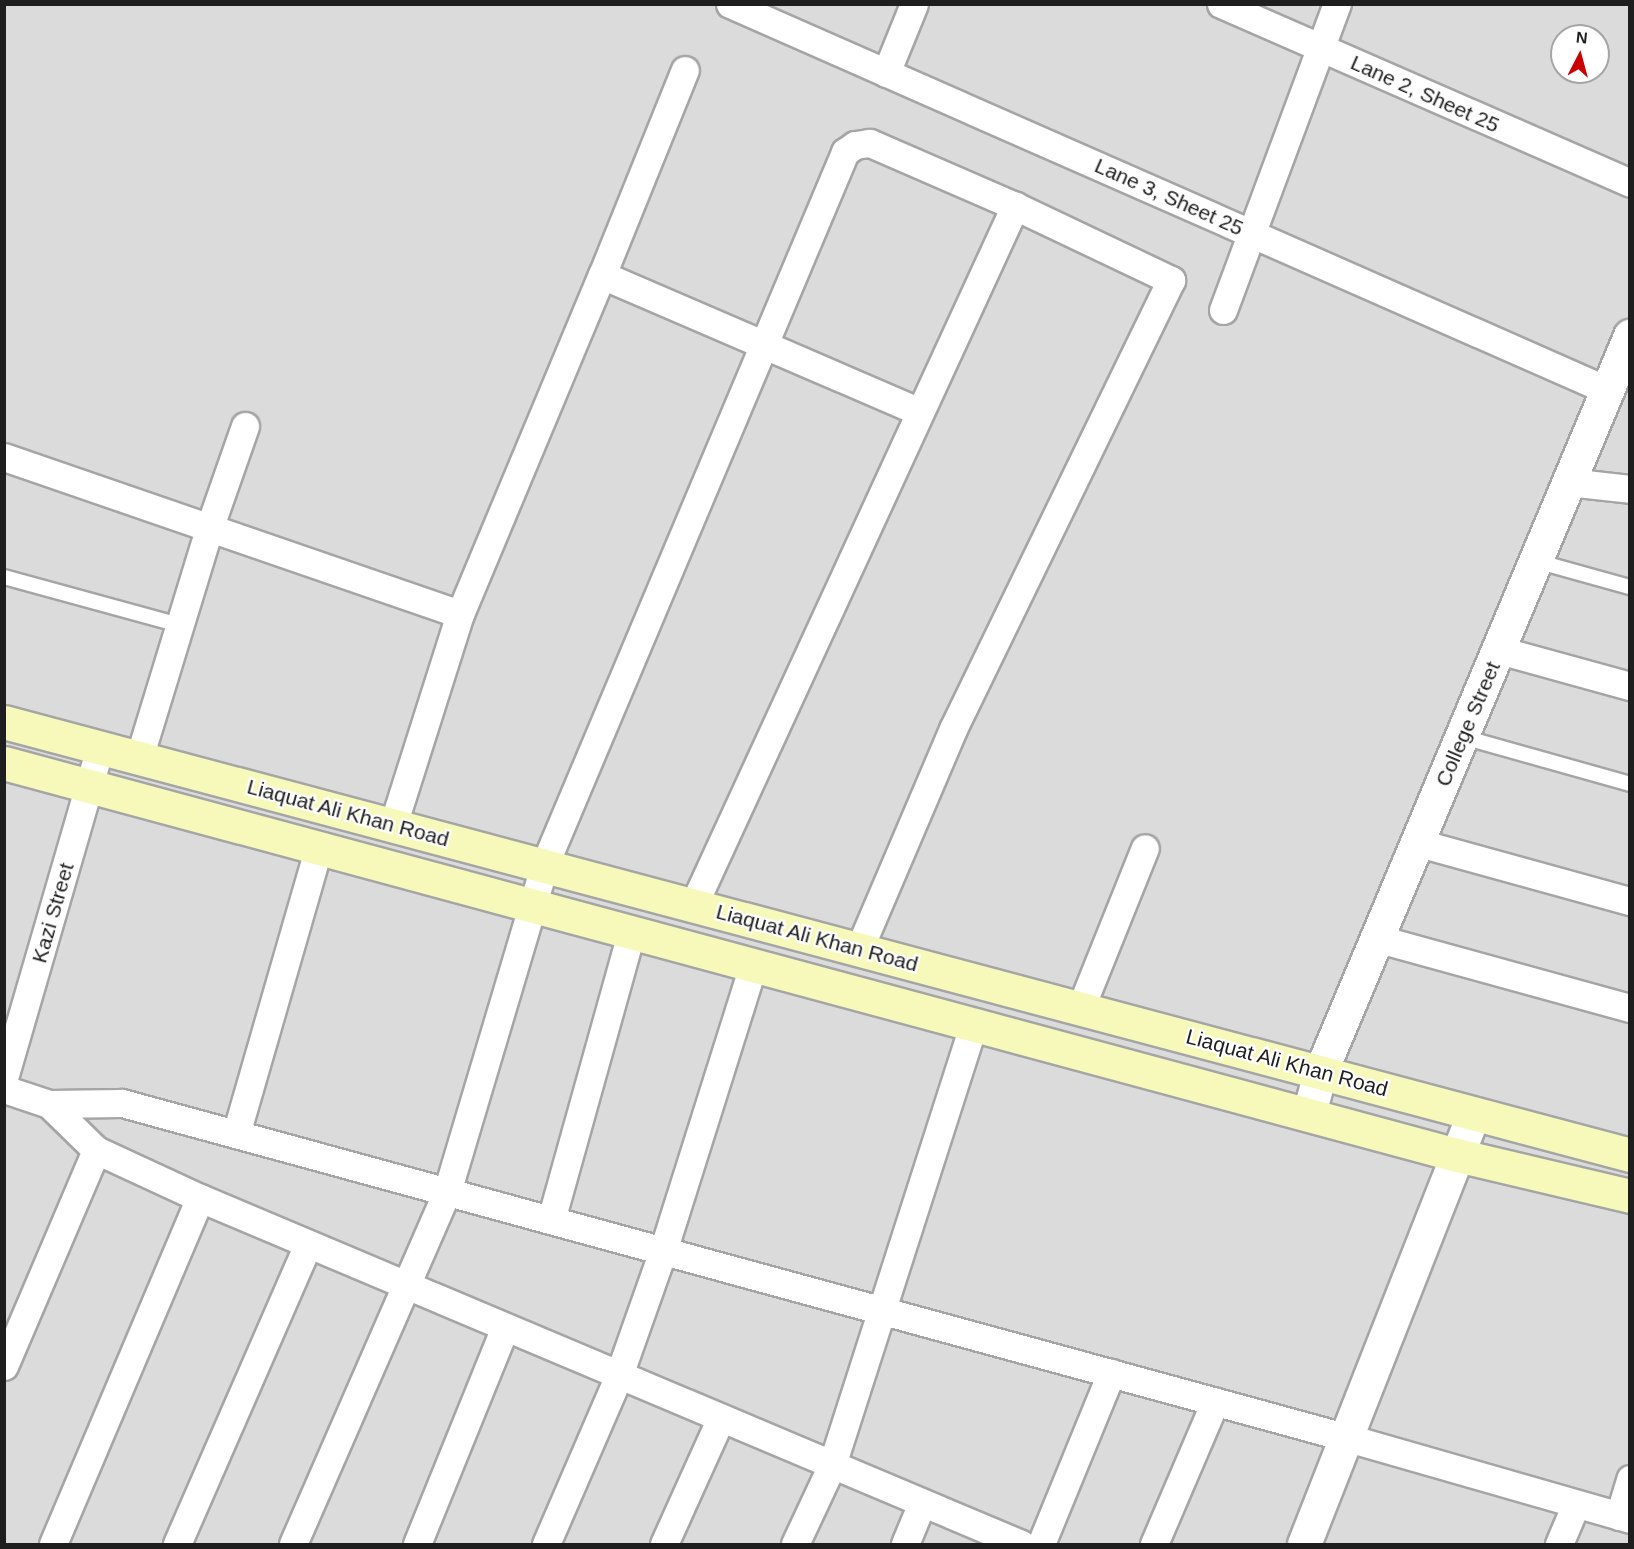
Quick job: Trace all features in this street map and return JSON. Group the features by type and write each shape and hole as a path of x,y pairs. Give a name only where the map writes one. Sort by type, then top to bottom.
{"main road":[{"name":"Liaquat Ali Khan Road","path":"4,722 693,906 860,947 1629,1155"},
{"name":"Liaquat Ali Khan Road","path":"4,763 319,846 753,966 1309,1113 1457,1155 1629,1196"}],"street":[{"name":"Lane 3, Sheet 25","path":"730,4 1607,390"},
{"path":"886,73 914,4"},
{"name":"Lane 2, Sheet 25","path":"1221,4 1629,183"},
{"path":"1223,310 1254,235 1337,4"},
{"path":"393,825 460,614 685,70"},
{"path":"293,1545 408,1286 447,1192 534,906 544,866 761,345 845,152 855,145 870,143 1015,206 1171,280 953,729 860,947"},
{"path":"693,906 1015,206"},
{"path":"602,275 920,412"},
{"name":"College Street","path":"1309,1113 1320,1073 1379,939 1629,336"},
{"path":"139,758 210,526 245,426"},
{"path":"4,457 210,526 460,614"},
{"path":"1568,482 1629,489"},
{"path":"1499,650 1629,686"},
{"name":"Kazi Street","path":"4,1078 100,747"},
{"path":"1419,843 1629,901"},
{"path":"236,1134 319,846"},
{"path":"1081,1007 1145,848"},
{"path":"551,1220 631,933"},
{"path":"1379,939 1629,1008"},
{"path":"546,1545 619,1375 663,1251 753,966"},
{"path":"795,1545 832,1465 974,1024"},
{"path":"4,1089 49,1104 122,1102 1348,1438 1624,1518 1629,1479"},
{"path":"49,1104 96,1150 200,1198 1021,1545"},
{"path":"1304,1545 1348,1438 1473,1114"},
{"path":"4,1366 96,1150"},
{"path":"53,1545 200,1198"},
{"path":"177,1545 308,1244"},
{"path":"417,1545 505,1327"},
{"path":"1041,1545 1111,1373"},
{"path":"1154,1545 1215,1402"},
{"path":"664,1545 721,1418"},
{"path":"905,1545 922,1503"},
{"path":"1558,1545 1576,1504"}],"lane":[{"path":"1536,561 1629,587"},
{"path":"4,577 179,625"},
{"path":"1463,737 1629,784"}],"shaded area":[{"path":"5,5 1629,5 1629,1544 5,1544"}]}
